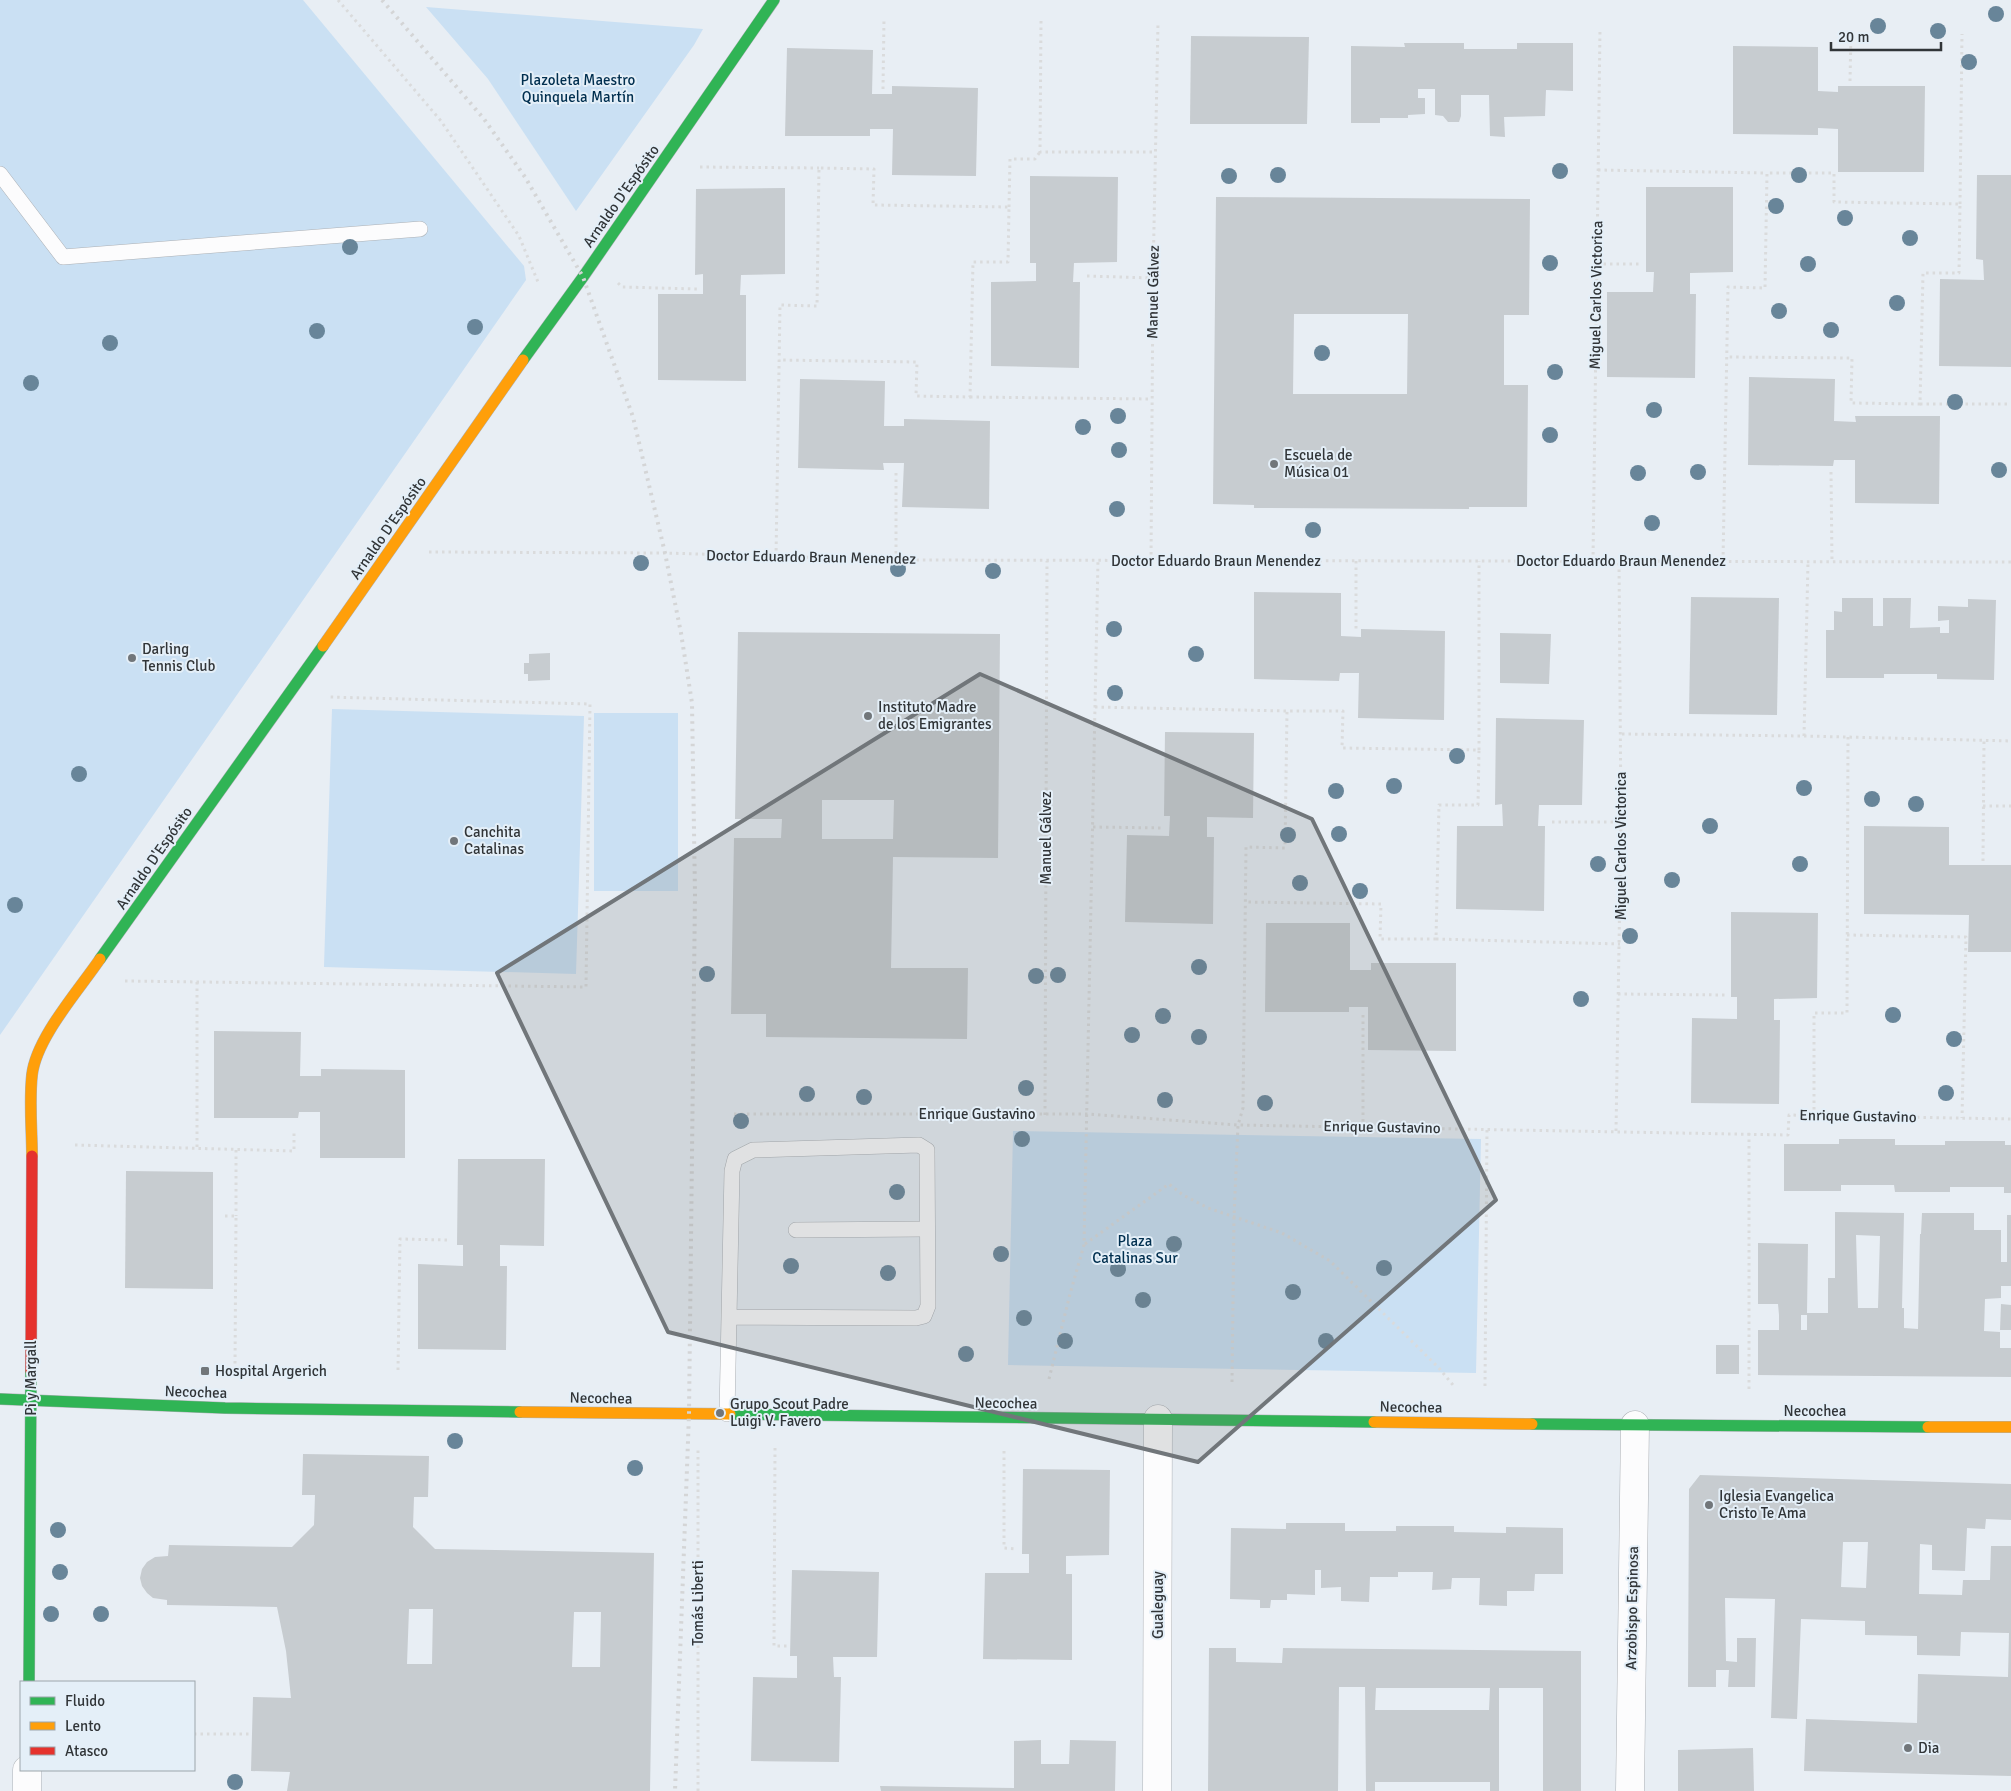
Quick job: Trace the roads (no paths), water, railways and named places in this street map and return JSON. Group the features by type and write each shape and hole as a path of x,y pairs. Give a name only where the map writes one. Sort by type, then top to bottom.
{"street":[{"name":"Arnaldo D'Espósito","path":"32,1074 40,1049 54,1024 356,600 553,316 583,277 774,0"},
{"name":"Pi y Margall","path":"29,1681 32,1074"},
{"name":"Necochea","path":"0,1399 208,1408 1004,1418 2011,1427"},
{"name":"Gualeguay","path":"1157,1791 1158,1419"},
{"name":"Arzobispo Espinosa","path":"1630,1791 1634,1424"},
{"path":"27,1771 27,1791"}],"lane":[{"path":"0,174 63,256 420,229"},
{"path":"728,1414 732,1171 735,1159 753,1150 919,1145 927,1150 928,1306 924,1316 916,1318 730,1317"},
{"path":"796,1230 927,1229"}],"railway":[{"path":"382,0 484,119 525,177 583,277 633,417 665,553 681,633 692,703 695,894 689,1414 675,1791"}],"place":[{"name":"Escuela de Música 01","path":"1274,464"},
{"name":"Darling Tennis Club","path":"132,658"},
{"name":"Instituto Madre de los Emigrantes","path":"868,716"},
{"name":"Canchita Catalinas","path":"454,841"},
{"name":"Hospital Argerich","path":"205,1371"},
{"name":"Grupo Scout Padre Luigi V. Favero","path":"720,1413"},
{"name":"Iglesia Evangelica Cristo Te Ama","path":"1709,1505"},
{"name":"Dia","path":"1908,1748"}],"park label":[{"name":"Plazoleta Maestro Quinquela Martín","path":"578,88"},
{"name":"Plaza Catalinas Sur","path":"1135,1250"}]}
